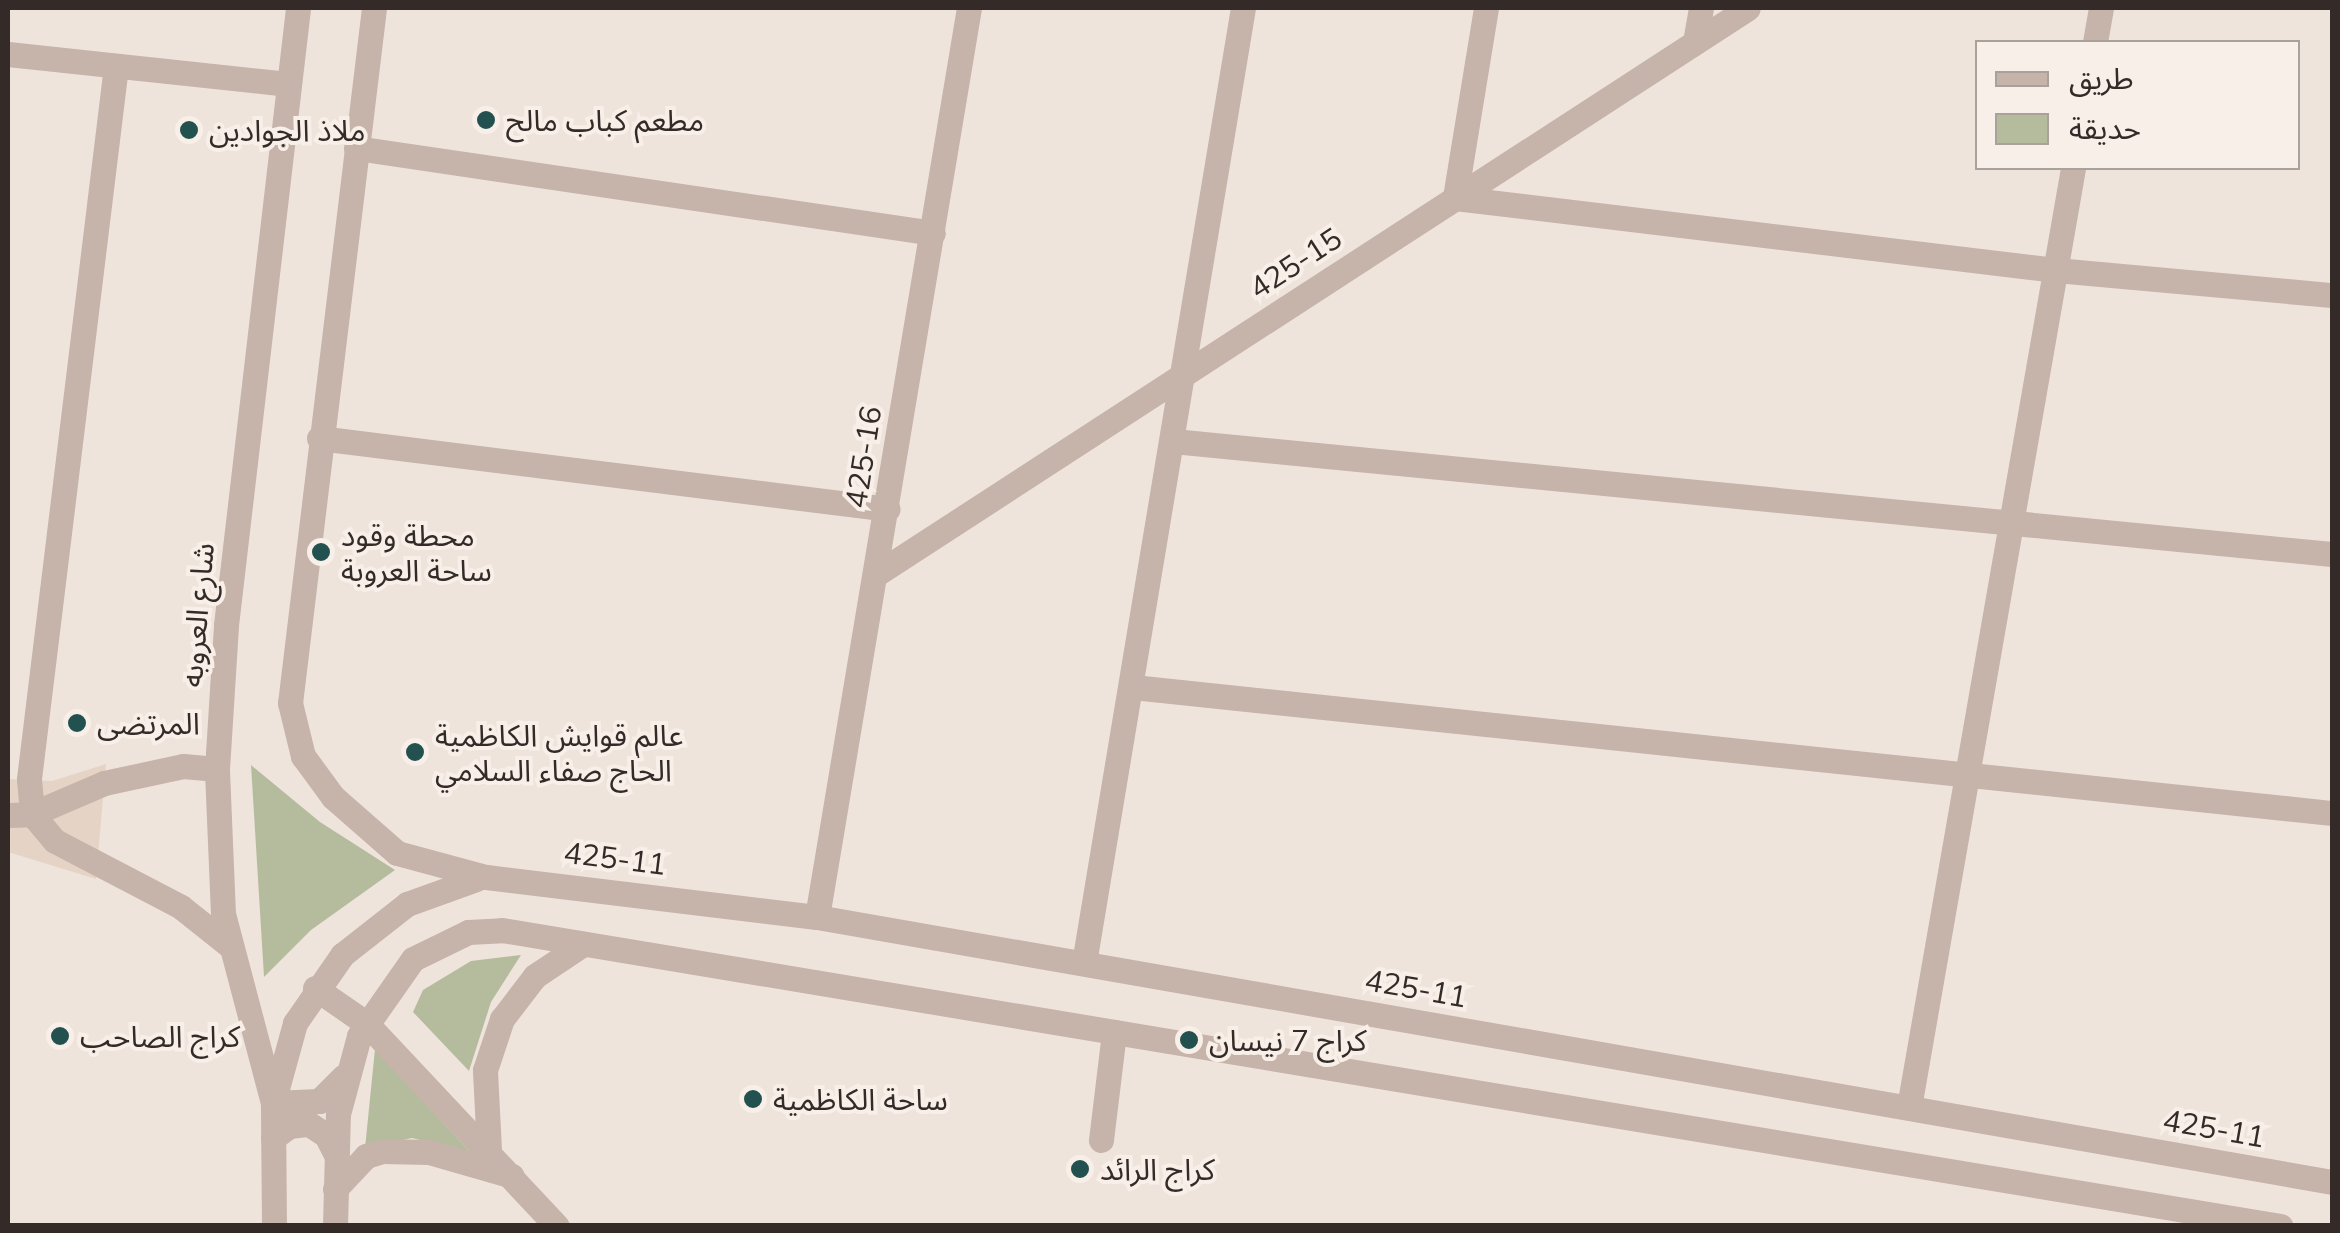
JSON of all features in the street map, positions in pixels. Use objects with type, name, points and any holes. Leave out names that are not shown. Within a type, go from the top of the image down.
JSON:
[{"type":"street","name":"شارع العروبه","points":[[274,1226],[272,1103],[230,946],[216,861],[217,769],[226,625],[298,8]]},
{"type":"street","name":"425-11","points":[[374,8],[293,637],[290,703],[303,756],[345,810],[397,854],[486,877],[817,917],[2332,1182]]},
{"type":"street","name":"425-16","points":[[817,917],[878,573],[969,8]]},
{"type":"street","points":[[1084,963],[1133,687],[1243,8]]},
{"type":"street","points":[[1486,8],[1454,198],[2056,270],[2332,295]]},
{"type":"street","points":[[1695,42],[1701,8]]},
{"type":"street","name":"425-15","points":[[878,573],[1748,8]]},
{"type":"street","points":[[2095,40],[2101,8]]},
{"type":"street","points":[[8,54],[288,84]]},
{"type":"street","points":[[20,814],[29,780],[116,66]]},
{"type":"street","points":[[356,148],[933,233]]},
{"type":"street","points":[[1910,1107],[2074,170]]},
{"type":"street","points":[[319,438],[888,509]]},
{"type":"street","points":[[1173,441],[2014,519],[2332,554]]},
{"type":"street","points":[[1133,687],[2332,814]]},
{"type":"street","points":[[20,814],[104,783],[184,766],[217,769]]},
{"type":"street","points":[[20,814],[55,840],[181,907],[230,946]]},
{"type":"street","name":"425-11","points":[[272,1103],[290,1036],[315,988],[342,955],[407,904],[486,877]]},
{"type":"street","points":[[336,1226],[335,1153],[344,1076],[366,1024],[413,958],[468,932],[582,944],[2281,1226]]},
{"type":"street","points":[[489,1150],[485,1070],[502,1020],[534,976],[582,944]]},
{"type":"street","points":[[315,988],[366,1024],[557,1226]]},
{"type":"street","points":[[1101,1140],[1114,1032]]},
{"type":"street","points":[[272,1103],[319,1101],[344,1076]]},
{"type":"street","points":[[273,1138],[289,1126],[309,1124],[326,1135],[335,1153]]},
{"type":"street","points":[[335,1188],[366,1156],[382,1151],[429,1152],[512,1176]]},
{"type":"green space","points":[[251,765],[320,822],[395,870],[311,930],[264,977]]},
{"type":"green space","points":[[521,955],[491,1002],[469,1071],[413,1012],[423,990],[471,961]]},
{"type":"green space","points":[[375,1049],[471,1153],[412,1138],[365,1148]]},
{"type":"shaded area","points":[[106,764],[96,879],[8,852],[8,779],[52,781]]},
{"type":"place","name":"مطعم كباب مالح","points":[[486,120]]},
{"type":"place","name":"ملاذ الجوادين","points":[[189,130]]},
{"type":"place","name":"محطة وقود ساحة العروبة","points":[[321,552]]},
{"type":"place","name":"المرتضى","points":[[77,723]]},
{"type":"place","name":"عالم قوايش الكاظمية الحاج صفاء السلامي","points":[[415,752]]},
{"type":"place","name":"كراج الصاحب","points":[[60,1036]]},
{"type":"place","name":"كراج 7 نيسان","points":[[1189,1040]]},
{"type":"place","name":"ساحة الكاظمية","points":[[753,1099]]},
{"type":"place","name":"كراج الرائد","points":[[1080,1169]]}]
